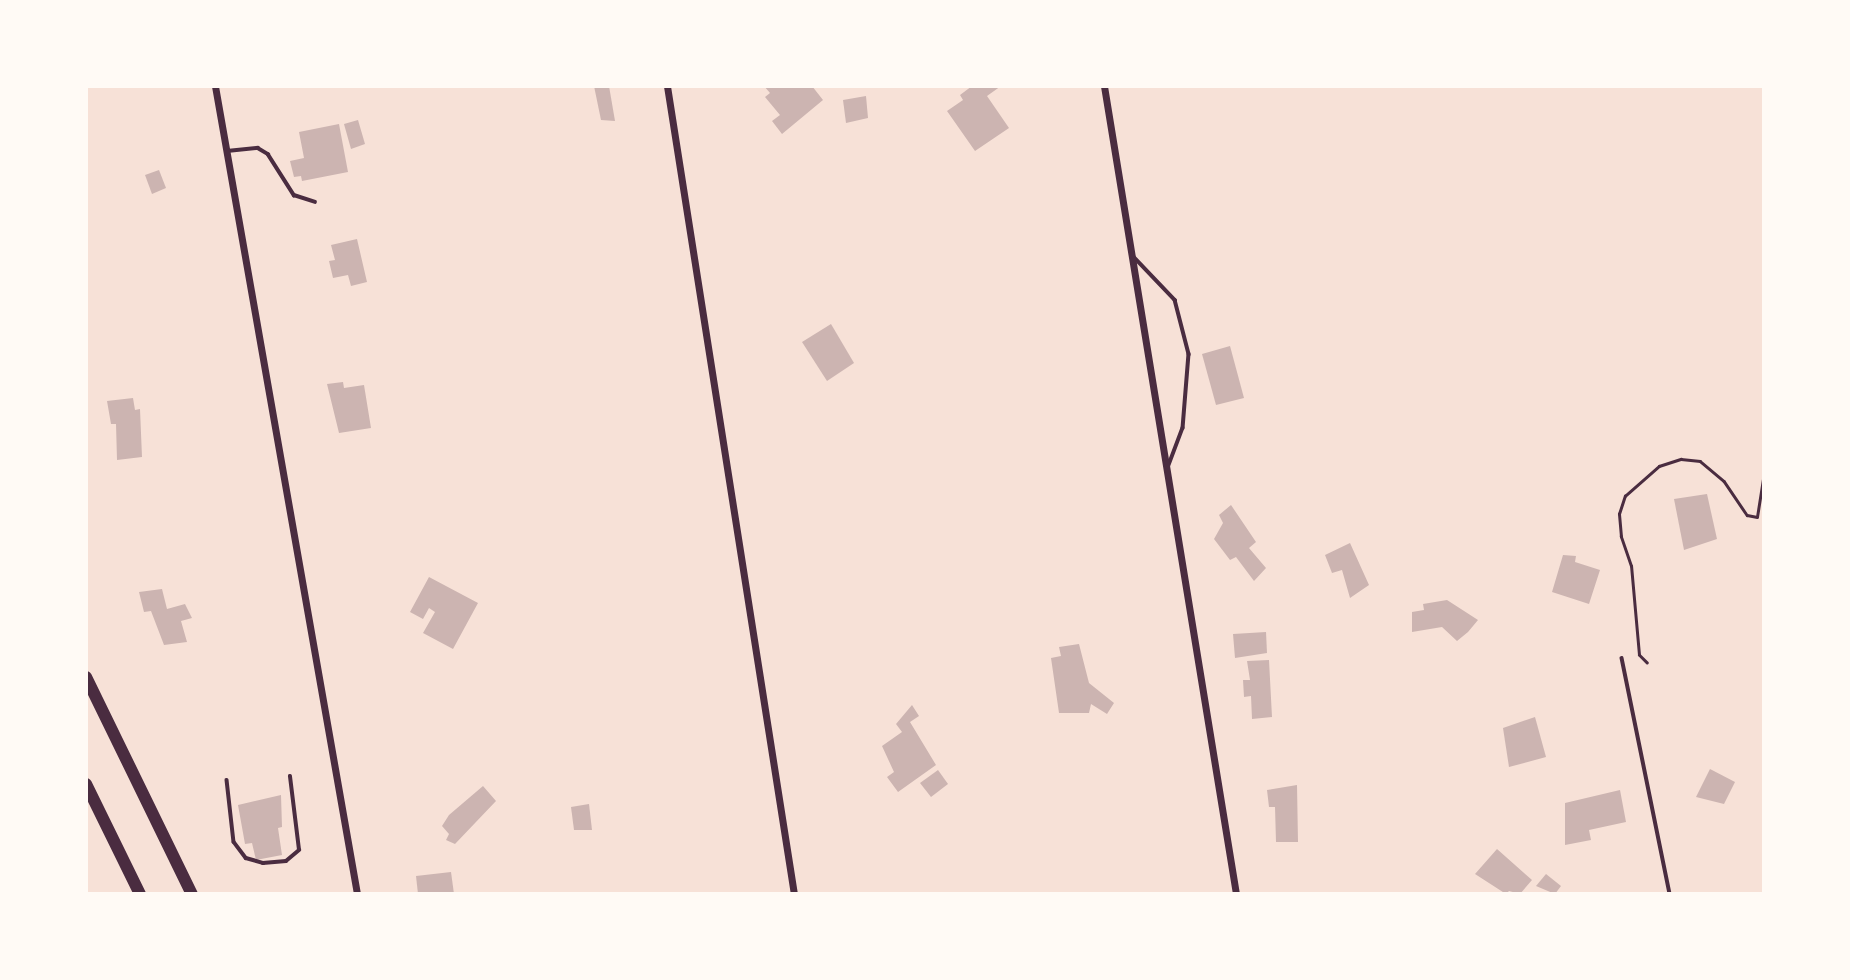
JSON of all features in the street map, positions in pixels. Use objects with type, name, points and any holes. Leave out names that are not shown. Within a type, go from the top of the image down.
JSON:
[{"type":"main road","points":[[86,677],[192,894]]},
{"type":"main road","points":[[87,790],[140,894]]},
{"type":"street","points":[[215,86],[357,894]]},
{"type":"street","points":[[667,86],[794,894]]},
{"type":"street","points":[[1104,86],[1236,894]]},
{"type":"lane","points":[[227,151],[258,148],[268,154],[294,195],[314,202]]},
{"type":"lane","points":[[1132,255],[1175,300],[1189,354],[1183,428],[1168,470]]},
{"type":"lane","points":[[1622,658],[1670,894]]},
{"type":"lane","points":[[227,780],[234,842],[246,858],[263,863],[286,860],[299,850],[290,777]]},
{"type":"path","points":[[1647,663],[1639,655],[1631,566],[1621,537],[1619,514],[1625,496],[1659,466],[1681,459],[1700,461],[1724,481],[1747,515],[1757,517],[1764,473]]},
{"type":"building","points":[[594,86],[609,86],[615,121],[601,120]]},
{"type":"building","points":[[764,86],[812,86],[823,100],[782,134],[772,121],[780,115],[765,97],[770,93]]},
{"type":"building","points":[[972,86],[1001,86],[987,96],[1009,128],[975,151],[947,111],[963,100],[960,95]]},
{"type":"building","points":[[866,96],[868,118],[846,123],[843,100]]},
{"type":"building","points":[[358,120],[365,144],[351,149],[344,124]]},
{"type":"building","points":[[339,124],[348,172],[302,181],[301,176],[294,177],[290,161],[304,158],[299,132]]},
{"type":"building","points":[[159,170],[166,188],[152,194],[145,175]]},
{"type":"building","points":[[357,239],[367,282],[351,286],[348,275],[333,278],[329,261],[335,260],[331,245]]},
{"type":"building","points":[[831,324],[854,363],[827,381],[802,342]]},
{"type":"building","points":[[1230,346],[1244,398],[1216,405],[1202,354]]},
{"type":"building","points":[[343,382],[344,388],[364,385],[371,428],[339,433],[327,384]]},
{"type":"building","points":[[133,398],[135,410],[140,409],[142,457],[117,460],[116,424],[111,424],[107,401]]},
{"type":"building","points":[[1707,494],[1717,539],[1684,550],[1674,499]]},
{"type":"building","points":[[1231,505],[1256,542],[1249,548],[1266,568],[1254,581],[1236,557],[1230,560],[1214,539],[1223,523],[1219,515]]},
{"type":"building","points":[[1350,543],[1369,585],[1350,598],[1342,570],[1332,573],[1325,555]]},
{"type":"building","points":[[1563,555],[1576,556],[1575,562],[1600,570],[1589,604],[1552,592]]},
{"type":"building","points":[[429,577],[478,603],[453,649],[423,633],[435,612],[429,608],[423,619],[410,612]]},
{"type":"building","points":[[162,589],[167,609],[185,604],[192,618],[181,621],[187,642],[164,645],[151,611],[144,612],[139,592]]},
{"type":"building","points":[[1447,600],[1478,620],[1468,632],[1457,641],[1442,627],[1412,632],[1412,612],[1424,610],[1423,604]]},
{"type":"building","points":[[1266,632],[1267,653],[1235,658],[1233,634]]},
{"type":"building","points":[[1079,644],[1089,683],[1114,703],[1107,714],[1091,704],[1089,713],[1059,713],[1051,658],[1061,656],[1059,647]]},
{"type":"building","points":[[1269,660],[1272,717],[1252,719],[1251,696],[1244,697],[1243,680],[1250,680],[1247,661]]},
{"type":"building","points":[[912,705],[919,716],[910,722],[936,765],[898,792],[887,777],[894,772],[882,746],[902,732],[896,724]]},
{"type":"building","points":[[1535,717],[1546,757],[1509,767],[1503,728]]},
{"type":"building","points":[[1710,769],[1735,782],[1724,804],[1696,797]]},
{"type":"building","points":[[938,770],[948,784],[931,797],[920,783]]},
{"type":"building","points":[[1297,785],[1298,842],[1276,842],[1275,807],[1269,807],[1267,790]]},
{"type":"building","points":[[483,786],[496,801],[455,844],[446,840],[449,834],[442,826],[449,815]]},
{"type":"building","points":[[1620,790],[1626,822],[1589,830],[1591,840],[1565,845],[1565,803]]},
{"type":"building","points":[[281,795],[282,827],[278,828],[282,855],[256,860],[252,843],[245,844],[238,805]]},
{"type":"building","points":[[589,804],[592,830],[574,830],[571,807]]},
{"type":"building","points":[[1497,849],[1532,880],[1520,894],[1509,891],[1506,894],[1475,874]]},
{"type":"building","points":[[451,872],[454,894],[418,894],[416,876]]},
{"type":"building","points":[[1546,874],[1561,886],[1555,894],[1536,886]]}]
